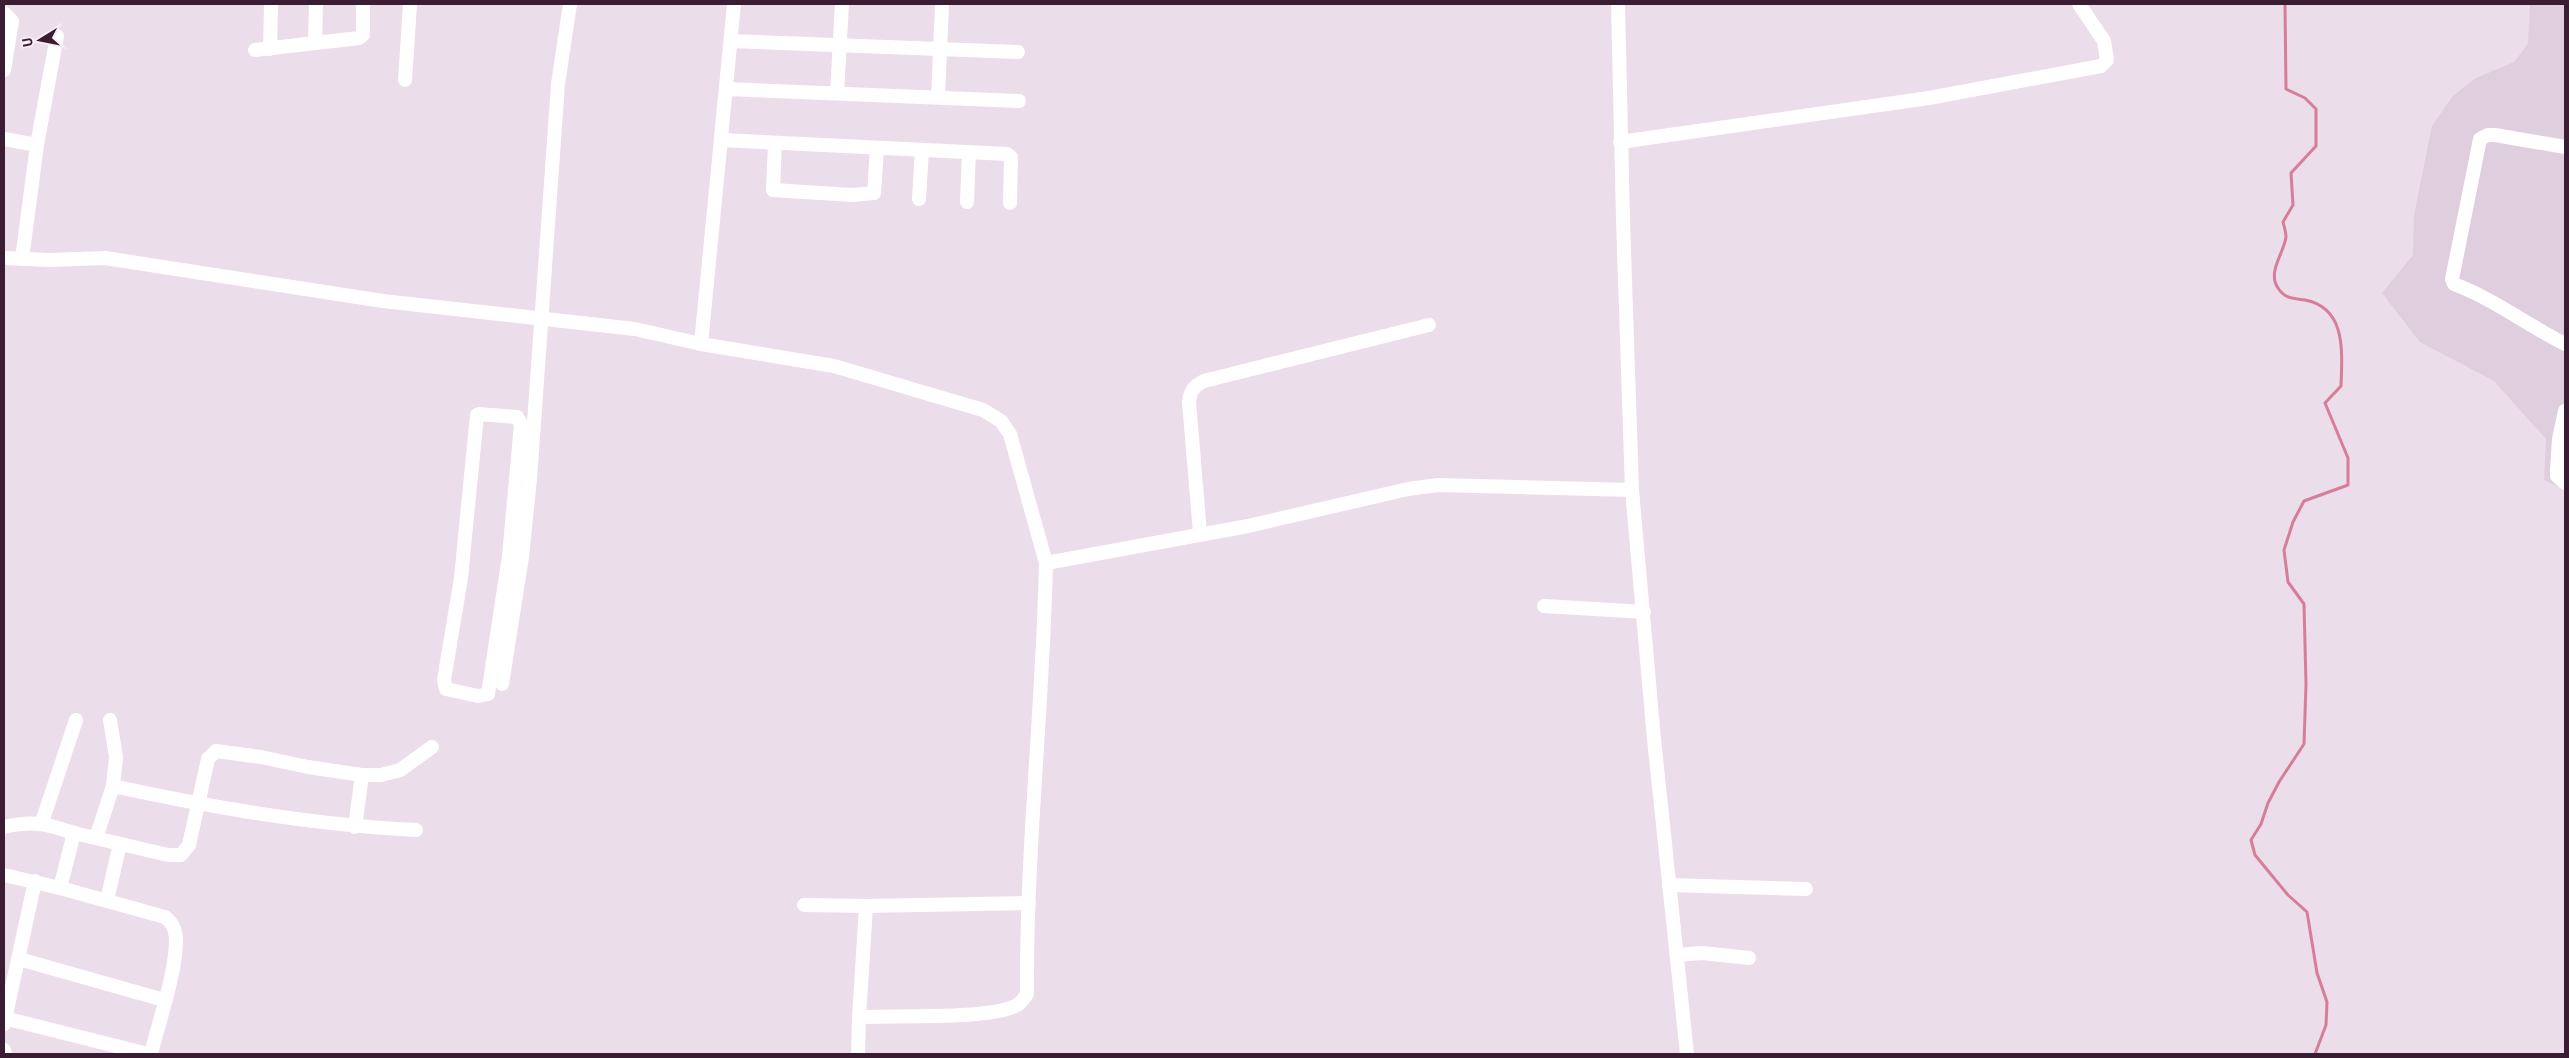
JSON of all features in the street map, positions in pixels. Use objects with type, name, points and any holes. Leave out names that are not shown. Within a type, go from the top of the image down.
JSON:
[{"type":"street","points":[[270,49],[271,4]]},
{"type":"street","points":[[315,43],[316,4]]},
{"type":"street","points":[[255,50],[360,38],[363,4]]},
{"type":"street","points":[[405,80],[410,4]]},
{"type":"street","points":[[502,684],[542,319],[558,84],[570,4]]},
{"type":"street","points":[[725,189],[726,89],[734,4]]},
{"type":"street","points":[[837,93],[842,4]]},
{"type":"street","points":[[938,97],[942,4]]},
{"type":"street","points":[[1618,4],[1620,142],[1632,490],[1669,886],[1687,1054]]},
{"type":"street","points":[[1620,142],[1929,98],[2101,66],[2107,60],[2107,48],[2079,4]]},
{"type":"street","points":[[4,13],[12,22],[4,65]]},
{"type":"street","points":[[22,259],[37,145],[58,36]]},
{"type":"street","points":[[730,41],[1018,52]]},
{"type":"street","points":[[726,89],[1019,101]]},
{"type":"street","points":[[2565,147],[2496,135],[2488,135],[2480,139],[2452,279],[2454,284],[2480,294],[2526,324],[2565,344]]},
{"type":"street","points":[[4,139],[37,145]]},
{"type":"street","points":[[702,344],[725,140]]},
{"type":"street","points":[[725,140],[1007,154],[1012,156],[1010,203]]},
{"type":"street","points":[[775,143],[772,190],[852,195],[874,193],[877,148]]},
{"type":"street","points":[[919,199],[922,150]]},
{"type":"street","points":[[967,202],[968,152]]},
{"type":"street","points":[[4,258],[105,258],[383,301],[635,329],[702,344],[834,366],[958,401],[983,410],[1001,421],[1010,434],[1046,563],[1027,994],[1018,1005],[1008,1009],[974,1013],[859,1017]]},
{"type":"street","points":[[1200,533],[1189,402],[1190,392],[1194,387],[1204,380],[1429,325]]},
{"type":"street","points":[[2565,411],[2559,439],[2557,476],[2565,483]]},
{"type":"street","points":[[479,414],[517,417],[521,424],[515,556],[488,694],[478,696],[446,689],[444,680],[461,578],[477,415],[479,414]]},
{"type":"street","points":[[1046,563],[1276,520],[1372,497],[1438,485],[1632,490]]},
{"type":"street","points":[[1544,606],[1644,612]]},
{"type":"street","points":[[42,822],[76,720]]},
{"type":"street","points":[[96,838],[113,786],[116,757],[110,720]]},
{"type":"street","points":[[4,827],[30,822],[42,822],[120,844],[168,855],[181,855],[189,845],[208,759],[216,751],[253,755],[300,766],[362,775],[391,774],[432,748]]},
{"type":"street","points":[[355,827],[362,775]]},
{"type":"street","points":[[113,786],[199,804],[355,827],[416,830]]},
{"type":"street","points":[[60,888],[74,832]]},
{"type":"street","points":[[106,900],[120,844]]},
{"type":"street","points":[[4,874],[35,881],[165,917],[172,924],[176,939],[172,968],[150,1054],[4,1020],[35,881]]},
{"type":"street","points":[[1669,886],[1806,889]]},
{"type":"street","points":[[804,905],[866,906],[1030,903]]},
{"type":"street","points":[[858,1054],[866,906]]},
{"type":"street","points":[[1677,955],[1702,952],[1749,958]]},
{"type":"street","points":[[19,959],[164,1000]]},
{"type":"street","points":[[4,1050],[5,1054]]},
{"type":"shaded area","points":[[2530,4],[2565,4],[2565,490],[2544,480],[2546,439],[2494,381],[2420,342],[2382,293],[2413,255],[2414,215],[2432,126],[2452,97],[2474,79],[2514,62],[2528,44]]},
{"type":"waterway","points":[[2285,4],[2286,89],[2305,98],[2316,109],[2316,146],[2291,173],[2293,205],[2283,222],[2286,237],[2274,276],[2275,282],[2283,294],[2319,305],[2328,312],[2335,322],[2341,346],[2341,386],[2325,403],[2348,458],[2348,485],[2304,501],[2293,522],[2284,550],[2288,582],[2304,604],[2306,684],[2304,744],[2279,782],[2268,803],[2261,824],[2251,840],[2255,855],[2288,895],[2307,912],[2317,973],[2327,1002],[2326,1025],[2315,1054]]}]
